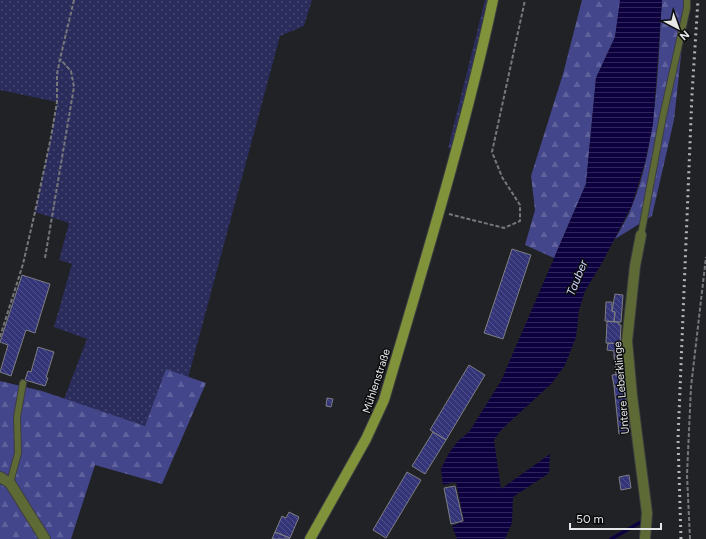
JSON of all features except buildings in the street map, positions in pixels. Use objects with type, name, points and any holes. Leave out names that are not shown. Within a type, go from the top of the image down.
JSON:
[{"type":"main road","name":"Mühlenstraße","points":[[310,539],[379,414],[439,212],[483,47],[493,0]]},
{"type":"street","name":"Untere Leberklinge","points":[[641,235],[635,266],[627,341],[632,396],[647,513],[646,535]]},
{"type":"street","points":[[0,477],[10,483],[45,539]]},
{"type":"lane","points":[[641,235],[663,116],[687,8],[687,0]]},
{"type":"lane","points":[[10,483],[18,453],[17,417],[23,383]]},
{"type":"path","points":[[0,337],[23,264],[40,190],[56,109],[60,59],[74,0]]},
{"type":"path","points":[[439,212],[504,228],[520,221],[520,204],[502,177],[492,152],[525,0]]},
{"type":"path","points":[[45,258],[74,87],[71,71],[60,59]]},
{"type":"path","points":[[690,539],[687,475],[691,387],[706,256]]},
{"type":"shaded area","points":[[0,0],[312,0],[304,26],[280,36],[188,378],[166,369],[145,426],[64,399],[87,339],[54,327],[72,264],[59,260],[69,223],[35,212],[57,102],[0,90]]},
{"type":"shaded area","points":[[485,0],[493,0],[457,149],[448,148]]},
{"type":"green space","points":[[582,0],[620,0],[620,4],[615,37],[596,78],[586,184],[554,258],[525,245],[535,210],[531,176],[563,74]]},
{"type":"green space","points":[[662,0],[687,0],[674,120],[652,216],[615,239],[632,206],[647,158],[655,104]]},
{"type":"green space","points":[[166,369],[206,383],[162,484],[95,465],[71,539],[0,539],[0,381],[42,391],[145,426]]},
{"type":"water","name":"Tauber","points":[[620,0],[662,0],[653,124],[645,162],[632,205],[603,261],[585,291],[579,310],[576,337],[565,365],[552,383],[501,430],[494,440],[501,489],[550,454],[549,473],[513,497],[512,523],[505,539],[457,539],[452,526],[464,521],[456,482],[443,485],[441,469],[449,453],[458,441],[469,432],[501,381],[586,184],[596,78],[615,37]]},
{"type":"waterway","points":[[611,539],[641,522]]},
{"type":"railway","points":[[681,539],[678,439],[692,94],[698,0]]}]
